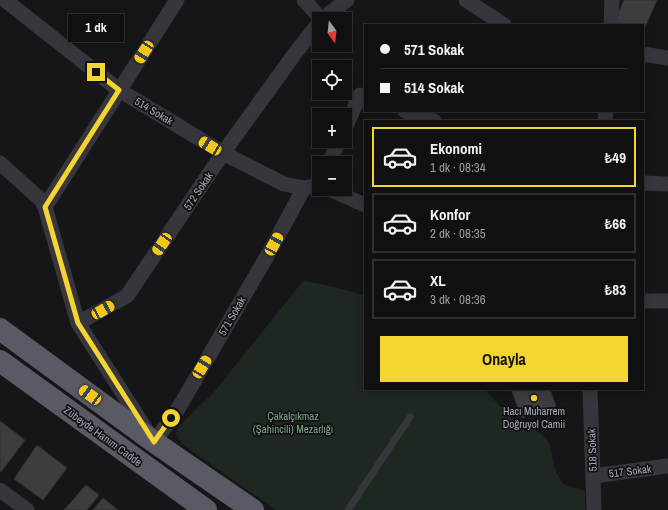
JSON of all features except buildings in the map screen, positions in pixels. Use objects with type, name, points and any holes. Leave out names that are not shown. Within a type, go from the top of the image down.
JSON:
[{"type":"highway","points":[[0,329],[154,442],[253,510]]},
{"type":"highway","name":"Zübeyde Hanım Cadde","points":[[0,361],[206,510]]},
{"type":"street","name":"514 Sokak","points":[[5,0],[119,90],[224,153],[277,182],[304,188],[312,186]]},
{"type":"street","points":[[45,207],[177,0]]},
{"type":"street","points":[[304,0],[315,12]]},
{"type":"street","points":[[331,12],[347,0]]},
{"type":"street","points":[[466,0],[502,24]]},
{"type":"street","points":[[611,24],[612,0]]},
{"type":"street","name":"572 Sokak","points":[[78,323],[127,296],[224,153],[312,32]]},
{"type":"street","points":[[644,54],[668,58]]},
{"type":"street","points":[[352,115],[362,96]]},
{"type":"street","points":[[408,112],[431,120]]},
{"type":"street","points":[[0,163],[37,196],[45,207],[78,323],[154,442]]},
{"type":"street","points":[[644,183],[668,184]]},
{"type":"street","name":"571 Sokak","points":[[154,442],[178,409],[266,258],[304,188]]},
{"type":"street","points":[[345,196],[364,205]]},
{"type":"street","points":[[644,301],[668,301]]},
{"type":"street","name":"518 Sokak","points":[[590,390],[594,510]]},
{"type":"street","name":"517 Sokak","points":[[592,476],[668,466]]},
{"type":"street","points":[[0,490],[27,510]]},
{"type":"lane","points":[[348,510],[410,417]]},
{"type":"green space","name":"Çakalçıkmaz (Şahincili) Mezarlığı","points":[[303,281],[350,291],[364,296],[364,390],[485,390],[512,418],[533,427],[549,442],[556,472],[563,484],[585,491],[585,510],[276,510],[182,444],[176,434],[178,427],[214,392]]},
{"type":"place","name":"Hacı Muharrem Doğruyol Camii","points":[[534,398]]},
{"type":"route","points":[[96,72],[119,90],[45,207],[78,323],[154,442],[171,418]]}]
